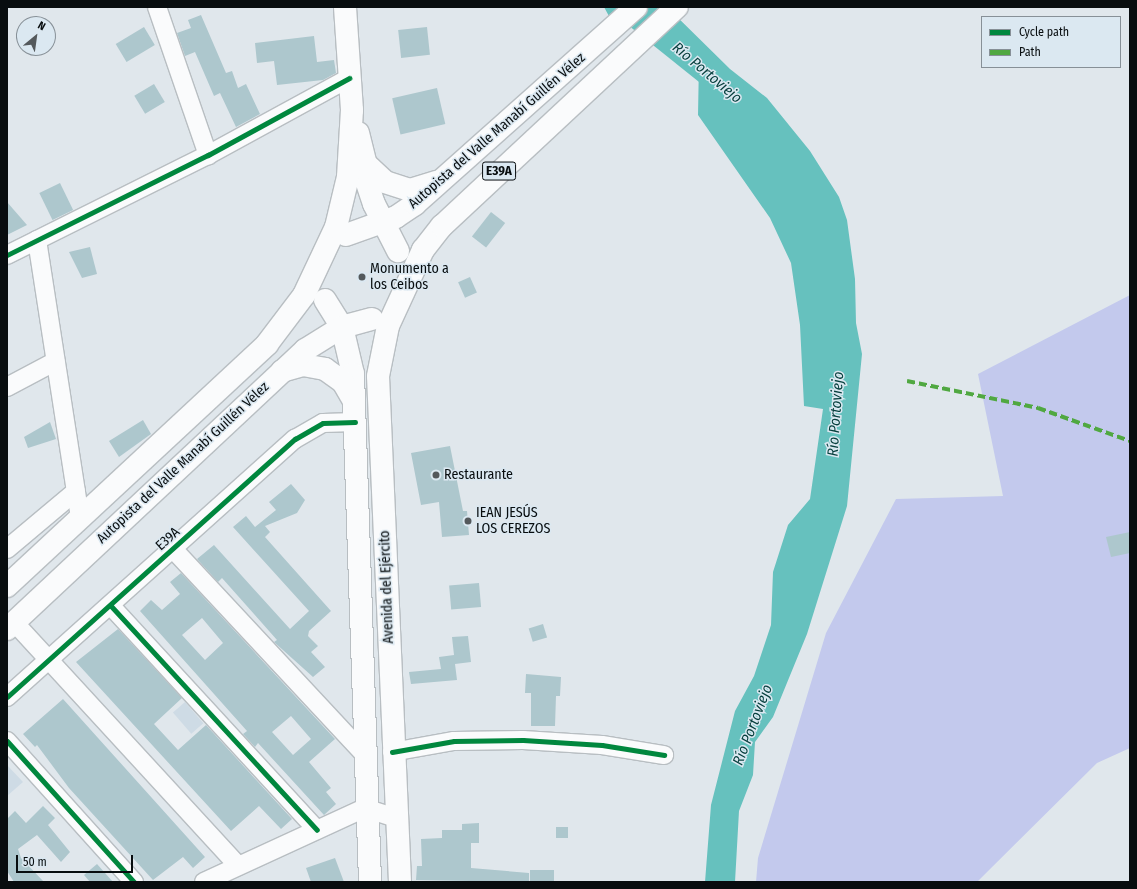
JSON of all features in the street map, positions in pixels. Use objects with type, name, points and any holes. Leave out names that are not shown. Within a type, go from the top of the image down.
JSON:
[{"type":"main road","points":[[345,7],[352,110],[361,167],[382,223],[398,251],[406,273],[402,296]]},
{"type":"main road","name":"Autopista del Valle Manabí Guillén Vélez","points":[[346,236],[382,223],[415,204],[452,173],[636,7]]},
{"type":"main road","name":"Autopista del Valle Manabí Guillén Vélez","points":[[402,296],[423,250],[442,226],[676,7]]},
{"type":"main road","points":[[352,110],[366,164],[385,182],[410,190],[424,188],[452,173]]},
{"type":"main road","points":[[352,110],[345,197],[322,259],[320,287],[325,300],[341,315],[372,319]]},
{"type":"main road","points":[[346,236],[375,234],[398,251]]},
{"type":"main road","name":"E39A","points":[[7,586],[266,344],[294,310],[322,259],[336,241],[346,236]]},
{"type":"main road","name":"E39A","points":[[372,319],[384,315],[402,296]]},
{"type":"main road","name":"Avenida del Ejército","points":[[400,882],[392,752],[378,376],[388,326],[402,296]]},
{"type":"main road","name":"Avenida del Ejército","points":[[325,300],[342,327],[350,357],[354,400],[363,753],[370,882]]},
{"type":"main road","name":"Autopista del Valle Manabí Guillén Vélez","points":[[11,626],[280,372],[342,327],[372,319]]},
{"type":"main road","points":[[280,372],[303,365],[325,368],[343,382],[354,400]]},
{"type":"street","points":[[157,7],[208,155]]},
{"type":"street","points":[[7,255],[208,155],[349,78]]},
{"type":"street","points":[[37,240],[80,518]]},
{"type":"street","points":[[7,387],[56,361]]},
{"type":"street","name":"E39A","points":[[7,696],[111,606],[307,430],[323,423],[355,422]]},
{"type":"street","points":[[7,549],[76,492]]},
{"type":"street","points":[[174,550],[363,753]]},
{"type":"street","points":[[111,606],[317,830]]},
{"type":"street","points":[[11,626],[49,660],[238,866]]},
{"type":"street","points":[[392,752],[454,741],[523,740],[602,745],[664,755]]},
{"type":"street","points":[[7,741],[134,882]]},
{"type":"street","points":[[204,882],[366,808],[395,818]]},
{"type":"shaded area","points":[[1130,295],[1130,748],[1097,763],[977,882],[756,882],[758,858],[826,633],[896,499],[1003,496],[978,374]]},
{"type":"shaded area","points":[[185,702],[203,723],[191,734],[173,712]]},
{"type":"shaded area","points":[[7,765],[23,782],[7,796]]},
{"type":"water","points":[[604,7],[667,7],[730,69],[767,98],[810,151],[839,197],[847,220],[855,279],[856,323],[862,354],[847,506],[807,634],[773,717],[755,742],[753,775],[739,811],[735,882],[705,882],[711,805],[735,711],[754,676],[771,625],[773,572],[788,525],[810,499],[823,409],[804,406],[800,325],[791,263],[770,218],[698,115],[699,61],[674,37],[610,18]]},
{"type":"building","points":[[201,15],[226,73],[232,71],[238,88],[246,84],[260,114],[236,127],[220,93],[214,96],[195,52],[185,56],[177,33],[191,28],[188,20]]},
{"type":"building","points":[[144,27],[155,45],[127,62],[116,44]]},
{"type":"building","points":[[427,27],[430,55],[401,58],[398,30]]},
{"type":"building","points":[[314,36],[317,62],[334,60],[336,73],[323,80],[277,85],[274,61],[257,63],[255,43]]},
{"type":"building","points":[[154,84],[165,102],[145,114],[134,96]]},
{"type":"building","points":[[437,88],[445,124],[401,134],[392,98]]},
{"type":"building","points":[[60,183],[73,210],[52,220],[39,193]]},
{"type":"building","points":[[7,202],[27,225],[7,235]]},
{"type":"building","points":[[491,212],[505,223],[486,248],[472,236]]},
{"type":"building","points":[[90,247],[97,274],[82,278],[69,252]]},
{"type":"building","points":[[470,277],[477,293],[465,298],[458,282]]},
{"type":"building","points":[[143,420],[151,434],[119,457],[109,441]]},
{"type":"building","points":[[50,422],[56,439],[28,448],[24,437]]},
{"type":"building","name":"Restaurante","points":[[450,446],[463,511],[467,511],[469,535],[442,537],[439,502],[421,505],[411,453]]},
{"type":"building","points":[[291,484],[305,500],[297,513],[265,526],[270,532],[265,537],[331,611],[309,631],[308,636],[318,646],[311,652],[325,667],[313,677],[274,642],[277,640],[222,578],[218,582],[197,559],[214,545],[290,629],[309,611],[233,527],[246,516],[255,527],[276,510],[269,502]]},
{"type":"building","points":[[1130,532],[1130,553],[1111,557],[1106,537]]},
{"type":"building","points":[[181,573],[335,739],[309,762],[331,788],[326,792],[336,804],[324,815],[258,743],[255,747],[243,734],[247,731],[140,611],[151,600],[162,610],[180,594],[170,582]],"holes":[[[202,618],[223,643],[205,660],[182,635]],[[291,716],[311,739],[293,755],[272,732]]]},
{"type":"building","points":[[479,583],[481,607],[451,610],[449,586]]},
{"type":"building","points":[[543,624],[547,637],[533,642],[529,628]]},
{"type":"building","points":[[118,629],[182,698],[154,724],[178,750],[206,725],[292,819],[281,829],[259,806],[231,831],[76,662]]},
{"type":"building","points":[[468,636],[471,662],[455,664],[457,680],[411,684],[409,672],[441,669],[439,657],[454,655],[452,637]]},
{"type":"building","points":[[526,674],[561,677],[560,696],[556,696],[555,726],[531,726],[531,693],[525,693]]},
{"type":"building","points":[[63,699],[205,857],[193,868],[183,857],[153,880],[69,788],[37,745],[35,747],[23,734]]},
{"type":"building","points":[[43,806],[55,818],[48,825],[70,852],[61,862],[37,835],[18,849],[21,858],[44,882],[14,882],[7,871],[7,819],[15,811],[26,823]]},
{"type":"building","points":[[479,823],[479,843],[471,843],[471,868],[529,873],[529,882],[416,880],[417,866],[422,866],[421,839],[442,838],[442,830],[462,830],[462,824]]},
{"type":"building","points":[[556,827],[568,827],[568,838],[556,838]]},
{"type":"building","points":[[335,858],[344,882],[311,882],[306,868]]},
{"type":"building","points":[[97,864],[113,882],[90,882],[84,875]]},
{"type":"building","points":[[530,870],[554,870],[554,882],[530,882]]},
{"type":"waterway","name":"Río Portoviejo","points":[[633,11],[730,89]]},
{"type":"marked path","points":[[907,381],[1038,408],[1130,441]]},
{"type":"cycle path","points":[[7,255],[208,155],[349,78]]},
{"type":"cycle path","points":[[7,697],[295,439],[323,423],[355,422]]},
{"type":"cycle path","points":[[111,606],[317,830]]},
{"type":"cycle path","points":[[392,752],[454,741],[523,740],[602,745],[664,755]]},
{"type":"cycle path","points":[[7,741],[134,882]]},
{"type":"place","name":"Monumento a los Ceibos","points":[[362,277]]},
{"type":"place","name":"Restaurante","points":[[436,475]]},
{"type":"place","name":"IEAN JESÚS LOS CEREZOS","points":[[468,521]]}]
